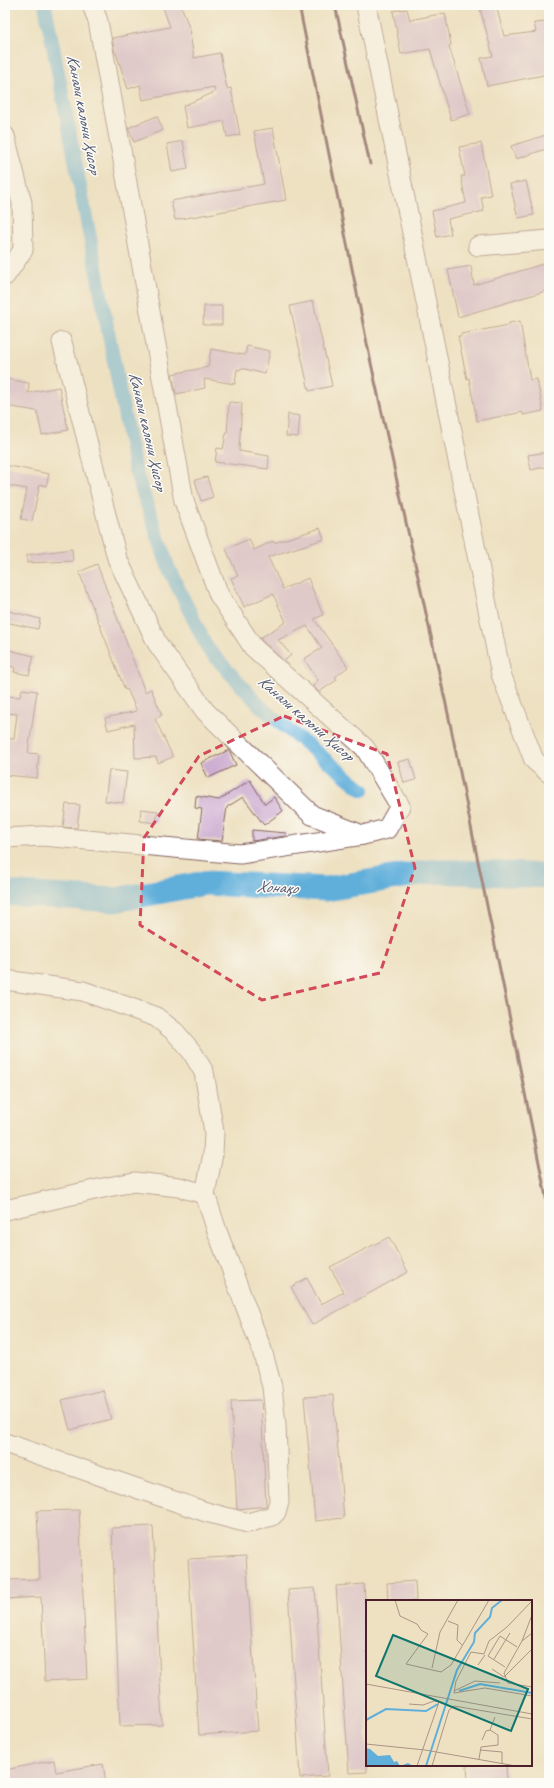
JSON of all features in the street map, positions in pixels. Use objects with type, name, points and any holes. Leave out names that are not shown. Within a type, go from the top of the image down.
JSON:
[{"type":"street","points":[[5,838],[42,836],[240,854],[363,835],[387,829],[400,806],[365,748],[252,647],[219,595],[184,501],[99,29],[92,5]]},
{"type":"street","points":[[366,5],[501,674],[534,760],[549,773]]},
{"type":"street","points":[[5,136],[22,203],[23,234],[23,250],[5,276]]},
{"type":"street","points":[[478,246],[549,240]]},
{"type":"street","points":[[62,342],[117,558],[157,643],[205,711],[312,815],[363,835]]},
{"type":"street","points":[[5,980],[83,991],[156,1017],[175,1032],[192,1052],[204,1072],[214,1132],[213,1154],[205,1194],[217,1231],[262,1350],[272,1387],[276,1425],[279,1494],[276,1512],[264,1520],[248,1523],[206,1512],[5,1443]]},
{"type":"street","points":[[5,1210],[134,1182],[179,1187],[205,1194]]},
{"type":"highlighted area","points":[[284,716],[387,754],[415,868],[380,973],[262,1000],[140,925],[144,838],[199,756]]},
{"type":"building","points":[[162,5],[181,5],[191,33],[194,58],[220,53],[227,89],[231,88],[240,135],[227,137],[224,121],[187,128],[183,106],[215,92],[214,87],[143,100],[140,85],[128,89],[115,53],[112,38],[170,27]]},
{"type":"building","points":[[479,5],[496,5],[504,36],[536,32],[534,23],[546,22],[549,47],[549,74],[487,86],[481,58],[493,56]]},
{"type":"building","points":[[407,9],[410,20],[445,13],[451,45],[449,46],[470,114],[451,120],[430,49],[401,54],[393,11]]},
{"type":"building","points":[[157,116],[163,130],[134,142],[128,128]]},
{"type":"building","points":[[273,128],[286,200],[175,220],[171,201],[264,184],[254,131]]},
{"type":"building","points":[[549,134],[549,148],[516,159],[511,146]]},
{"type":"building","points":[[183,141],[188,169],[172,172],[167,144]]},
{"type":"building","points":[[481,143],[491,195],[481,197],[484,211],[448,219],[451,234],[437,237],[432,211],[466,203],[461,176],[465,176],[459,147]]},
{"type":"building","points":[[526,181],[534,215],[518,218],[510,184]]},
{"type":"building","points":[[543,264],[549,283],[549,290],[458,317],[448,270],[471,266],[474,285]]},
{"type":"building","points":[[313,301],[332,386],[309,391],[290,306]]},
{"type":"building","points":[[204,306],[222,306],[222,325],[203,325]]},
{"type":"building","points":[[520,321],[530,380],[537,379],[543,411],[523,415],[523,412],[477,421],[469,378],[467,379],[458,336],[461,336],[461,334],[509,325],[509,323]]},
{"type":"building","points":[[247,346],[270,351],[265,374],[241,368],[240,370],[237,369],[235,384],[204,379],[205,388],[176,394],[172,374],[208,367],[211,349],[245,355]]},
{"type":"building","points":[[6,379],[29,383],[28,393],[59,387],[68,430],[42,435],[37,411],[5,406]]},
{"type":"building","points":[[229,402],[242,403],[239,451],[269,456],[268,469],[215,462],[217,448],[223,449],[227,434]]},
{"type":"building","points":[[288,414],[300,416],[298,437],[286,436]]},
{"type":"building","points":[[549,452],[549,466],[531,470],[528,455]]},
{"type":"building","points":[[5,465],[49,474],[46,486],[40,484],[32,521],[21,519],[27,489],[5,485]]},
{"type":"building","points":[[207,477],[213,497],[201,501],[195,480]]},
{"type":"building","points":[[320,528],[324,539],[268,557],[283,589],[308,578],[323,615],[314,619],[348,667],[335,677],[337,680],[319,692],[313,686],[318,680],[304,659],[322,648],[307,626],[278,640],[291,655],[284,661],[261,640],[260,638],[286,622],[273,594],[244,607],[231,578],[238,576],[226,549],[249,539],[254,550],[273,541],[274,543]]},
{"type":"building","points":[[72,549],[73,561],[27,563],[27,555]]},
{"type":"building","points":[[97,564],[145,692],[151,689],[162,715],[155,719],[173,757],[158,763],[156,757],[135,758],[134,724],[108,730],[105,718],[137,711],[127,689],[125,690],[79,572]]},
{"type":"building","points":[[5,610],[40,619],[38,629],[5,622]]},
{"type":"building","points":[[5,649],[34,656],[29,675],[14,672],[15,667],[5,666]]},
{"type":"building","points":[[22,689],[37,691],[28,753],[39,754],[37,778],[5,775],[5,738],[14,739],[17,714],[5,713],[5,696],[20,697]]},
{"type":"building","points":[[229,750],[236,765],[208,778],[201,763]]},
{"type":"building","points":[[410,759],[416,780],[404,783],[398,762]]},
{"type":"building","points":[[109,770],[127,772],[123,803],[105,801]]},
{"type":"building","points":[[250,780],[265,804],[274,797],[283,811],[264,825],[243,797],[227,807],[222,841],[198,839],[202,809],[195,808],[196,796],[219,800]]},
{"type":"building","points":[[66,804],[80,805],[77,828],[63,827]]},
{"type":"building","points":[[141,809],[158,811],[156,823],[140,821]]},
{"type":"building","points":[[252,830],[286,833],[286,836],[252,841]]},
{"type":"building","points":[[389,1237],[408,1272],[312,1325],[291,1287],[307,1278],[321,1304],[344,1292],[330,1267]]},
{"type":"building","points":[[103,1390],[111,1419],[70,1430],[62,1400]]},
{"type":"building","points":[[333,1395],[344,1518],[315,1521],[304,1397]]},
{"type":"building","points":[[261,1400],[266,1506],[237,1509],[231,1401]]},
{"type":"building","points":[[79,1510],[87,1679],[45,1681],[41,1597],[5,1599],[5,1580],[40,1579],[37,1511]]},
{"type":"building","points":[[153,1526],[162,1725],[120,1726],[112,1528]]},
{"type":"building","points":[[246,1556],[258,1731],[199,1735],[188,1559]]},
{"type":"building","points":[[415,1581],[416,1600],[388,1600],[387,1583]]},
{"type":"building","points":[[364,1584],[366,1615],[367,1772],[349,1773],[336,1586]]},
{"type":"building","points":[[315,1588],[328,1776],[300,1778],[288,1590]]},
{"type":"building","points":[[54,1760],[56,1772],[103,1764],[106,1783],[5,1783],[5,1770]]},
{"type":"building","points":[[467,1766],[506,1766],[507,1783],[468,1783]]},
{"type":"waterway","name":"Канали калони Ҳисор","points":[[45,5],[135,470],[169,569],[208,649],[262,708],[363,790]]},
{"type":"waterway","name":"Хонақо","points":[[5,893],[115,900],[205,883],[326,889],[434,871],[549,876]]},
{"type":"railway","points":[[299,5],[371,363],[449,718],[549,1212]]},
{"type":"railway","points":[[335,5],[370,164]]}]
